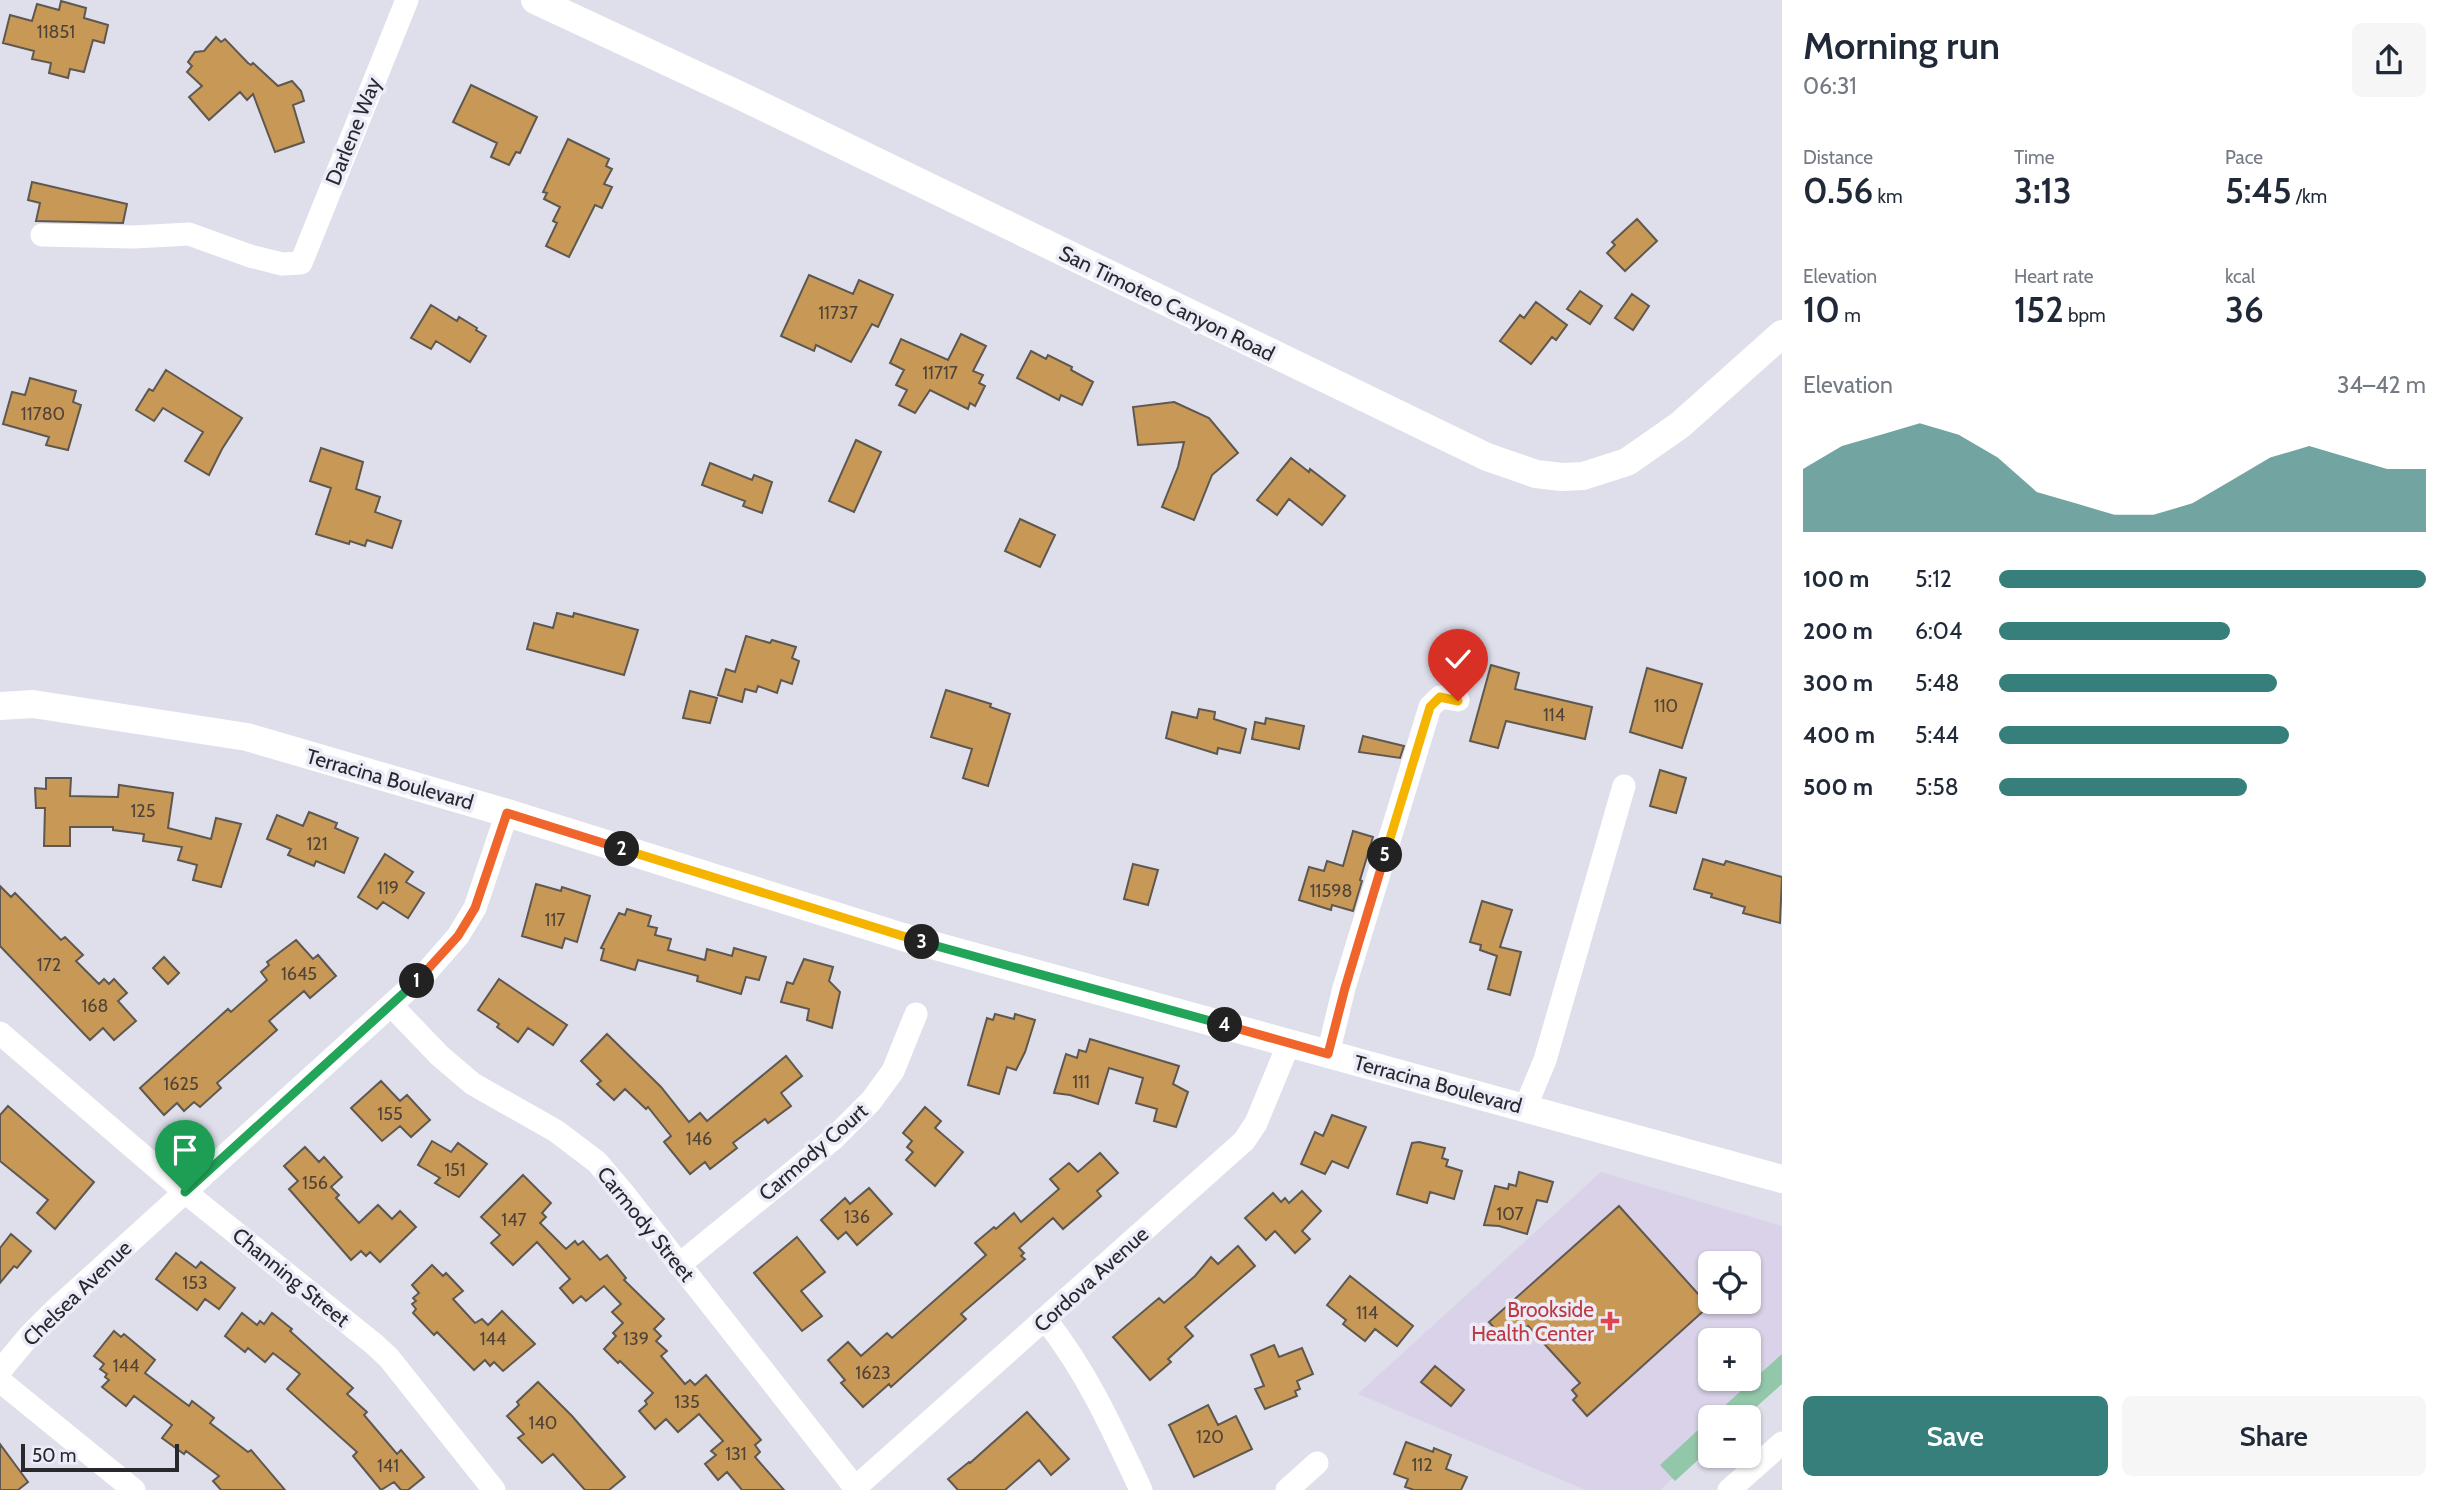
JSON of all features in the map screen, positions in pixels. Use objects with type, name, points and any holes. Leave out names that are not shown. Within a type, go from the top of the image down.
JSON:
[{"type":"main road","name":"San Timoteo Canyon Road","points":[[536,0],[741,96],[1487,457],[1536,474],[1583,476],[1627,462],[1680,425],[1782,334]]},
{"type":"main road","name":"Terracina Boulevard","points":[[0,706],[33,704],[247,737],[507,813],[903,937],[1782,1179]]},
{"type":"street","name":"Darlene Way","points":[[42,235],[134,237],[189,234],[250,256],[282,264],[301,262],[407,0]]},
{"type":"street","points":[[1328,1054],[1345,988],[1430,707],[1440,697],[1458,701]]},
{"type":"street","points":[[1525,1108],[1545,1060],[1624,786]]},
{"type":"street","name":"Chelsea Avenue","points":[[0,1371],[56,1309],[422,976],[458,936],[475,908],[507,813]]},
{"type":"street","name":"Carmody Street","points":[[391,1005],[440,1056],[473,1084],[556,1131],[597,1163],[857,1489]]},
{"type":"street","name":"Carmody Court","points":[[679,1265],[833,1139],[871,1101],[893,1071],[916,1014]]},
{"type":"street","name":"Channing Street","points":[[0,1033],[185,1192],[374,1344],[389,1358],[494,1490]]},
{"type":"street","name":"Cordova Avenue","points":[[857,1489],[1244,1141],[1256,1123],[1289,1043]]},
{"type":"street","points":[[1046,1320],[1071,1352],[1095,1393],[1142,1490]]},
{"type":"street","points":[[0,1381],[134,1490]]},
{"type":"street","points":[[1729,1490],[1782,1443]]},
{"type":"street","points":[[1287,1490],[1317,1463]]},
{"type":"shaded area","name":"Brookside Health Center","points":[[1601,1172],[1782,1226],[1782,1377],[1751,1405],[1698,1405],[1698,1455],[1660,1490],[1586,1490],[1358,1394]]},
{"type":"green space","points":[[1782,1354],[1782,1384],[1758,1405],[1725,1405],[1741,1391],[1761,1391],[1761,1373]]},
{"type":"green space","points":[[1698,1430],[1698,1460],[1675,1481],[1660,1465]]},
{"type":"building","points":[[61,1],[86,8],[84,18],[108,25],[104,43],[93,40],[84,72],[70,69],[68,78],[49,73],[51,63],[32,59],[34,51],[3,43],[10,15],[32,21],[37,4],[59,10]]},
{"type":"building","points":[[216,37],[221,42],[225,39],[248,63],[253,63],[278,86],[292,81],[301,91],[304,101],[293,105],[304,142],[275,152],[253,94],[247,100],[240,92],[209,120],[189,97],[202,86],[187,72],[192,66],[188,62],[195,52],[204,51]]},
{"type":"building","points":[[471,85],[537,117],[520,153],[516,152],[509,165],[491,157],[497,143],[453,122]]},
{"type":"building","points":[[568,139],[609,159],[606,166],[612,169],[604,184],[612,187],[602,208],[595,205],[569,257],[546,246],[557,223],[553,221],[560,207],[544,199],[547,193],[543,192]]},
{"type":"building","points":[[32,182],[127,204],[123,223],[36,221],[40,203],[28,200]]},
{"type":"building","points":[[1637,219],[1657,241],[1625,271],[1607,253],[1615,245],[1612,242]]},
{"type":"building","points":[[809,275],[853,294],[859,280],[893,295],[878,327],[872,324],[851,362],[816,345],[814,351],[781,336]]},
{"type":"building","points":[[1580,291],[1602,306],[1590,324],[1567,309]]},
{"type":"building","points":[[1632,294],[1649,306],[1633,330],[1615,318]]},
{"type":"building","points":[[1536,302],[1567,325],[1556,340],[1552,337],[1531,364],[1500,341],[1520,315],[1524,318]]},
{"type":"building","points":[[431,305],[457,321],[459,317],[486,336],[470,362],[436,341],[431,349],[411,338]]},
{"type":"building","points":[[961,334],[986,346],[973,371],[983,375],[979,383],[985,386],[975,406],[970,403],[968,409],[930,390],[915,413],[899,405],[907,390],[896,385],[904,370],[890,363],[901,339],[948,360]]},
{"type":"building","points":[[1031,351],[1046,359],[1048,355],[1072,367],[1071,370],[1093,382],[1082,405],[1061,395],[1059,400],[1017,378]]},
{"type":"building","points":[[166,370],[242,418],[209,475],[185,461],[203,432],[163,408],[154,421],[136,410],[149,389],[153,391]]},
{"type":"building","points":[[30,378],[76,391],[73,402],[81,405],[68,450],[46,445],[49,437],[3,424],[12,392],[25,395]]},
{"type":"building","points":[[1174,402],[1209,418],[1238,453],[1212,475],[1194,520],[1162,507],[1178,467],[1184,442],[1138,445],[1133,407]]},
{"type":"building","points":[[856,440],[881,452],[854,512],[829,501]]},
{"type":"building","points":[[321,448],[363,462],[356,489],[380,497],[375,512],[401,521],[392,548],[367,540],[365,546],[350,541],[349,544],[316,534],[331,488],[310,481]]},
{"type":"building","points":[[1291,458],[1345,496],[1322,525],[1289,499],[1277,515],[1257,500]]},
{"type":"building","points":[[710,463],[752,480],[754,475],[772,482],[762,513],[743,506],[745,501],[702,485]]},
{"type":"building","points":[[1020,519],[1055,535],[1040,567],[1005,551]]},
{"type":"building","points":[[557,613],[573,617],[574,613],[638,630],[624,675],[527,649],[534,623],[553,628]]},
{"type":"building","points":[[746,636],[796,647],[792,658],[799,661],[792,684],[781,680],[777,693],[758,686],[756,692],[745,689],[742,702],[718,695],[726,669],[735,672]]},
{"type":"building","points":[[1491,665],[1519,673],[1515,689],[1592,707],[1585,739],[1506,721],[1498,748],[1470,741]]},
{"type":"building","points":[[1647,668],[1702,684],[1682,748],[1630,732]]},
{"type":"building","points":[[946,690],[991,704],[990,707],[1010,714],[988,786],[963,778],[972,749],[931,737]]},
{"type":"building","points":[[690,691],[717,698],[710,723],[683,718]]},
{"type":"building","points":[[1199,709],[1215,712],[1214,719],[1246,729],[1240,753],[1218,748],[1217,754],[1166,738],[1172,712],[1197,718]]},
{"type":"building","points":[[1266,718],[1304,726],[1299,749],[1252,739],[1255,722],[1265,724]]},
{"type":"building","points":[[1363,736],[1404,746],[1400,758],[1359,752]]},
{"type":"building","points":[[1660,770],[1686,778],[1676,813],[1650,806]]},
{"type":"building","points":[[46,778],[71,778],[70,796],[118,797],[119,785],[173,793],[168,828],[211,839],[216,818],[241,824],[221,887],[193,880],[197,865],[178,860],[182,847],[143,841],[144,834],[113,830],[113,827],[70,827],[70,846],[44,846],[45,808],[36,808],[35,788],[46,789]]},
{"type":"building","points":[[309,812],[337,823],[335,828],[358,838],[344,873],[316,861],[314,866],[288,855],[291,849],[267,839],[277,815],[303,826]]},
{"type":"building","points":[[1353,831],[1373,837],[1353,911],[1332,905],[1331,910],[1299,900],[1309,867],[1324,871],[1327,861],[1343,866]]},
{"type":"building","points":[[385,854],[413,872],[406,882],[424,893],[408,918],[383,902],[377,909],[358,897]]},
{"type":"building","points":[[1703,859],[1724,865],[1726,861],[1782,877],[1780,923],[1743,913],[1745,907],[1694,889]]},
{"type":"building","points":[[1133,864],[1158,870],[1148,905],[1124,899]]},
{"type":"building","points":[[536,884],[561,891],[562,887],[590,896],[577,942],[565,938],[562,948],[522,936]]},
{"type":"building","points":[[0,886],[11,897],[15,893],[61,940],[65,937],[83,955],[76,961],[99,984],[104,979],[109,984],[114,979],[127,993],[118,1001],[136,1021],[114,1040],[103,1028],[90,1040],[0,946]]},
{"type":"building","points":[[1482,901],[1512,910],[1500,947],[1521,952],[1510,995],[1488,989],[1497,956],[1480,950],[1481,945],[1470,942]]},
{"type":"building","points":[[627,909],[651,916],[648,926],[657,928],[655,935],[671,939],[668,950],[705,960],[707,949],[732,956],[734,948],[766,957],[759,980],[746,977],[741,994],[697,981],[698,976],[638,960],[635,970],[601,960],[604,949],[601,948],[619,913],[625,915]]},
{"type":"building","points":[[296,940],[313,959],[318,955],[336,976],[310,998],[304,991],[269,1021],[277,1030],[217,1083],[221,1088],[200,1107],[194,1102],[184,1111],[177,1103],[164,1115],[140,1088],[228,1009],[231,1012],[267,980],[261,972],[269,965],[267,962]]},
{"type":"building","points":[[164,957],[179,973],[168,984],[153,968]]},
{"type":"building","points":[[804,959],[833,967],[829,981],[840,992],[832,1028],[807,1020],[809,1009],[781,1002],[787,982],[793,984]]},
{"type":"building","points":[[499,979],[567,1025],[553,1045],[528,1028],[518,1042],[497,1027],[499,1024],[478,1010]]},
{"type":"building","points":[[995,1014],[1014,1019],[1015,1014],[1035,1020],[1025,1052],[1016,1070],[1007,1067],[999,1094],[968,1085],[987,1018],[993,1020]]},
{"type":"building","points":[[607,1034],[661,1087],[689,1122],[700,1113],[707,1121],[786,1056],[802,1076],[781,1093],[791,1106],[768,1123],[765,1119],[733,1143],[737,1148],[710,1169],[705,1162],[690,1174],[664,1142],[671,1136],[648,1107],[646,1109],[625,1089],[614,1100],[597,1084],[601,1081],[581,1061]]},
{"type":"building","points":[[1090,1039],[1179,1066],[1173,1084],[1188,1092],[1176,1127],[1154,1121],[1157,1109],[1136,1103],[1143,1078],[1109,1068],[1098,1104],[1054,1093],[1066,1054],[1077,1058],[1079,1050],[1086,1052]]},
{"type":"building","points":[[381,1081],[400,1101],[407,1095],[430,1120],[411,1137],[400,1126],[382,1141],[351,1108]]},
{"type":"building","points":[[8,1106],[94,1182],[55,1229],[37,1213],[48,1200],[0,1161],[0,1115]]},
{"type":"building","points":[[925,1107],[941,1121],[935,1128],[963,1152],[935,1186],[906,1160],[913,1152],[907,1147],[912,1141],[903,1133]]},
{"type":"building","points":[[1332,1115],[1366,1127],[1348,1168],[1332,1161],[1325,1174],[1301,1164],[1315,1132],[1323,1136]]},
{"type":"building","points":[[432,1141],[451,1152],[458,1143],[487,1164],[459,1197],[435,1183],[440,1178],[418,1165]]},
{"type":"building","points":[[1412,1143],[1445,1148],[1442,1158],[1448,1160],[1446,1166],[1462,1171],[1454,1199],[1430,1192],[1427,1203],[1397,1194]]},
{"type":"building","points":[[305,1147],[319,1162],[324,1157],[342,1177],[331,1187],[339,1195],[336,1198],[359,1223],[378,1205],[392,1219],[400,1211],[416,1227],[380,1262],[370,1252],[366,1256],[361,1251],[351,1260],[289,1189],[298,1181],[284,1166]]},
{"type":"building","points":[[1100,1153],[1118,1173],[1097,1191],[1101,1196],[1063,1229],[1053,1218],[1019,1248],[1025,1259],[961,1314],[966,1319],[891,1387],[889,1384],[863,1407],[841,1383],[845,1380],[828,1360],[848,1342],[861,1356],[887,1333],[892,1338],[986,1255],[975,1243],[1014,1213],[1021,1222],[1059,1189],[1050,1179],[1069,1163],[1078,1172]]},
{"type":"building","points":[[1519,1172],[1553,1182],[1547,1202],[1537,1200],[1527,1234],[1484,1225],[1495,1186],[1508,1189],[1509,1184],[1516,1186]]},
{"type":"building","points":[[523,1175],[551,1203],[542,1213],[546,1217],[540,1223],[566,1249],[575,1241],[578,1245],[583,1241],[600,1260],[607,1255],[626,1278],[624,1280],[664,1319],[654,1329],[661,1336],[656,1341],[667,1351],[661,1356],[685,1384],[690,1380],[695,1385],[706,1375],[761,1440],[755,1445],[760,1452],[755,1457],[784,1490],[742,1490],[727,1472],[718,1480],[705,1464],[716,1455],[711,1451],[723,1441],[699,1414],[678,1432],[666,1419],[655,1429],[639,1411],[653,1393],[604,1349],[616,1336],[613,1333],[623,1323],[612,1312],[621,1304],[604,1286],[586,1301],[581,1296],[573,1303],[560,1288],[570,1279],[537,1242],[513,1265],[491,1243],[500,1235],[481,1217]]},
{"type":"building","points":[[869,1188],[892,1214],[857,1245],[846,1232],[838,1239],[821,1220],[845,1198],[850,1204]]},
{"type":"building","points":[[1302,1191],[1321,1211],[1302,1231],[1310,1239],[1295,1253],[1275,1231],[1266,1240],[1245,1218],[1273,1193],[1281,1202],[1285,1198],[1289,1203]]},
{"type":"building","points":[[1619,1206],[1698,1294],[1698,1314],[1700,1314],[1587,1416],[1573,1400],[1577,1396],[1572,1390],[1580,1383],[1528,1326],[1521,1333],[1515,1327],[1503,1338],[1489,1322]]},
{"type":"building","points":[[11,1234],[31,1251],[0,1283],[0,1248]]},
{"type":"building","points":[[797,1237],[825,1272],[801,1291],[822,1316],[802,1331],[754,1273]]},
{"type":"building","points":[[1238,1246],[1255,1266],[1185,1327],[1193,1336],[1168,1359],[1171,1362],[1150,1380],[1113,1337],[1159,1298],[1164,1303],[1195,1276],[1211,1257],[1218,1264]]},
{"type":"building","points":[[176,1253],[196,1268],[201,1262],[235,1288],[219,1309],[205,1299],[197,1310],[156,1279]]},
{"type":"building","points":[[432,1265],[443,1276],[446,1273],[463,1291],[453,1299],[475,1323],[482,1319],[488,1325],[502,1311],[535,1344],[503,1371],[494,1362],[490,1366],[485,1360],[474,1370],[437,1332],[434,1335],[413,1313],[416,1309],[412,1304],[416,1301],[413,1298],[419,1293],[412,1285]]},
{"type":"building","points":[[1350,1276],[1413,1326],[1397,1346],[1375,1329],[1365,1341],[1343,1324],[1346,1320],[1327,1305]]},
{"type":"building","points":[[242,1313],[257,1325],[260,1321],[264,1324],[272,1313],[292,1329],[290,1331],[353,1388],[347,1394],[367,1412],[364,1415],[397,1454],[401,1450],[424,1477],[408,1490],[401,1490],[394,1482],[381,1490],[353,1456],[357,1452],[287,1389],[300,1374],[273,1353],[265,1362],[248,1348],[245,1352],[225,1336]]},
{"type":"building","points":[[114,1331],[121,1337],[124,1334],[155,1360],[145,1373],[189,1406],[192,1401],[214,1418],[210,1423],[248,1452],[251,1450],[285,1490],[221,1490],[213,1481],[219,1476],[186,1451],[184,1454],[162,1438],[172,1425],[134,1396],[126,1406],[102,1387],[109,1380],[105,1377],[107,1374],[100,1369],[104,1364],[94,1356]]},
{"type":"building","points":[[1274,1345],[1279,1357],[1302,1348],[1313,1374],[1297,1381],[1300,1389],[1295,1391],[1297,1396],[1265,1409],[1255,1389],[1264,1386],[1251,1355]]},
{"type":"building","points":[[1435,1366],[1464,1390],[1451,1406],[1421,1382]]},
{"type":"building","points":[[538,1382],[572,1416],[625,1477],[609,1490],[585,1490],[553,1454],[542,1463],[518,1438],[524,1434],[507,1416]]},
{"type":"building","points":[[1208,1405],[1218,1425],[1236,1416],[1252,1449],[1194,1477],[1169,1425]]},
{"type":"building","points":[[1027,1412],[1069,1459],[1051,1475],[1039,1460],[1005,1490],[958,1490],[948,1479]]},
{"type":"building","points":[[1406,1442],[1433,1452],[1434,1448],[1451,1455],[1446,1469],[1467,1477],[1461,1490],[1414,1490],[1405,1487],[1408,1479],[1394,1474]]},
{"type":"building","points":[[0,1444],[28,1482],[18,1490],[0,1490]]},
{"type":"place","name":"Brookside Health Center","points":[[1610,1321]]},
{"type":"route","points":[[185,1192],[422,976],[458,936],[475,908],[507,813],[903,937],[1328,1054],[1345,988],[1430,707],[1440,697],[1458,701]]}]
